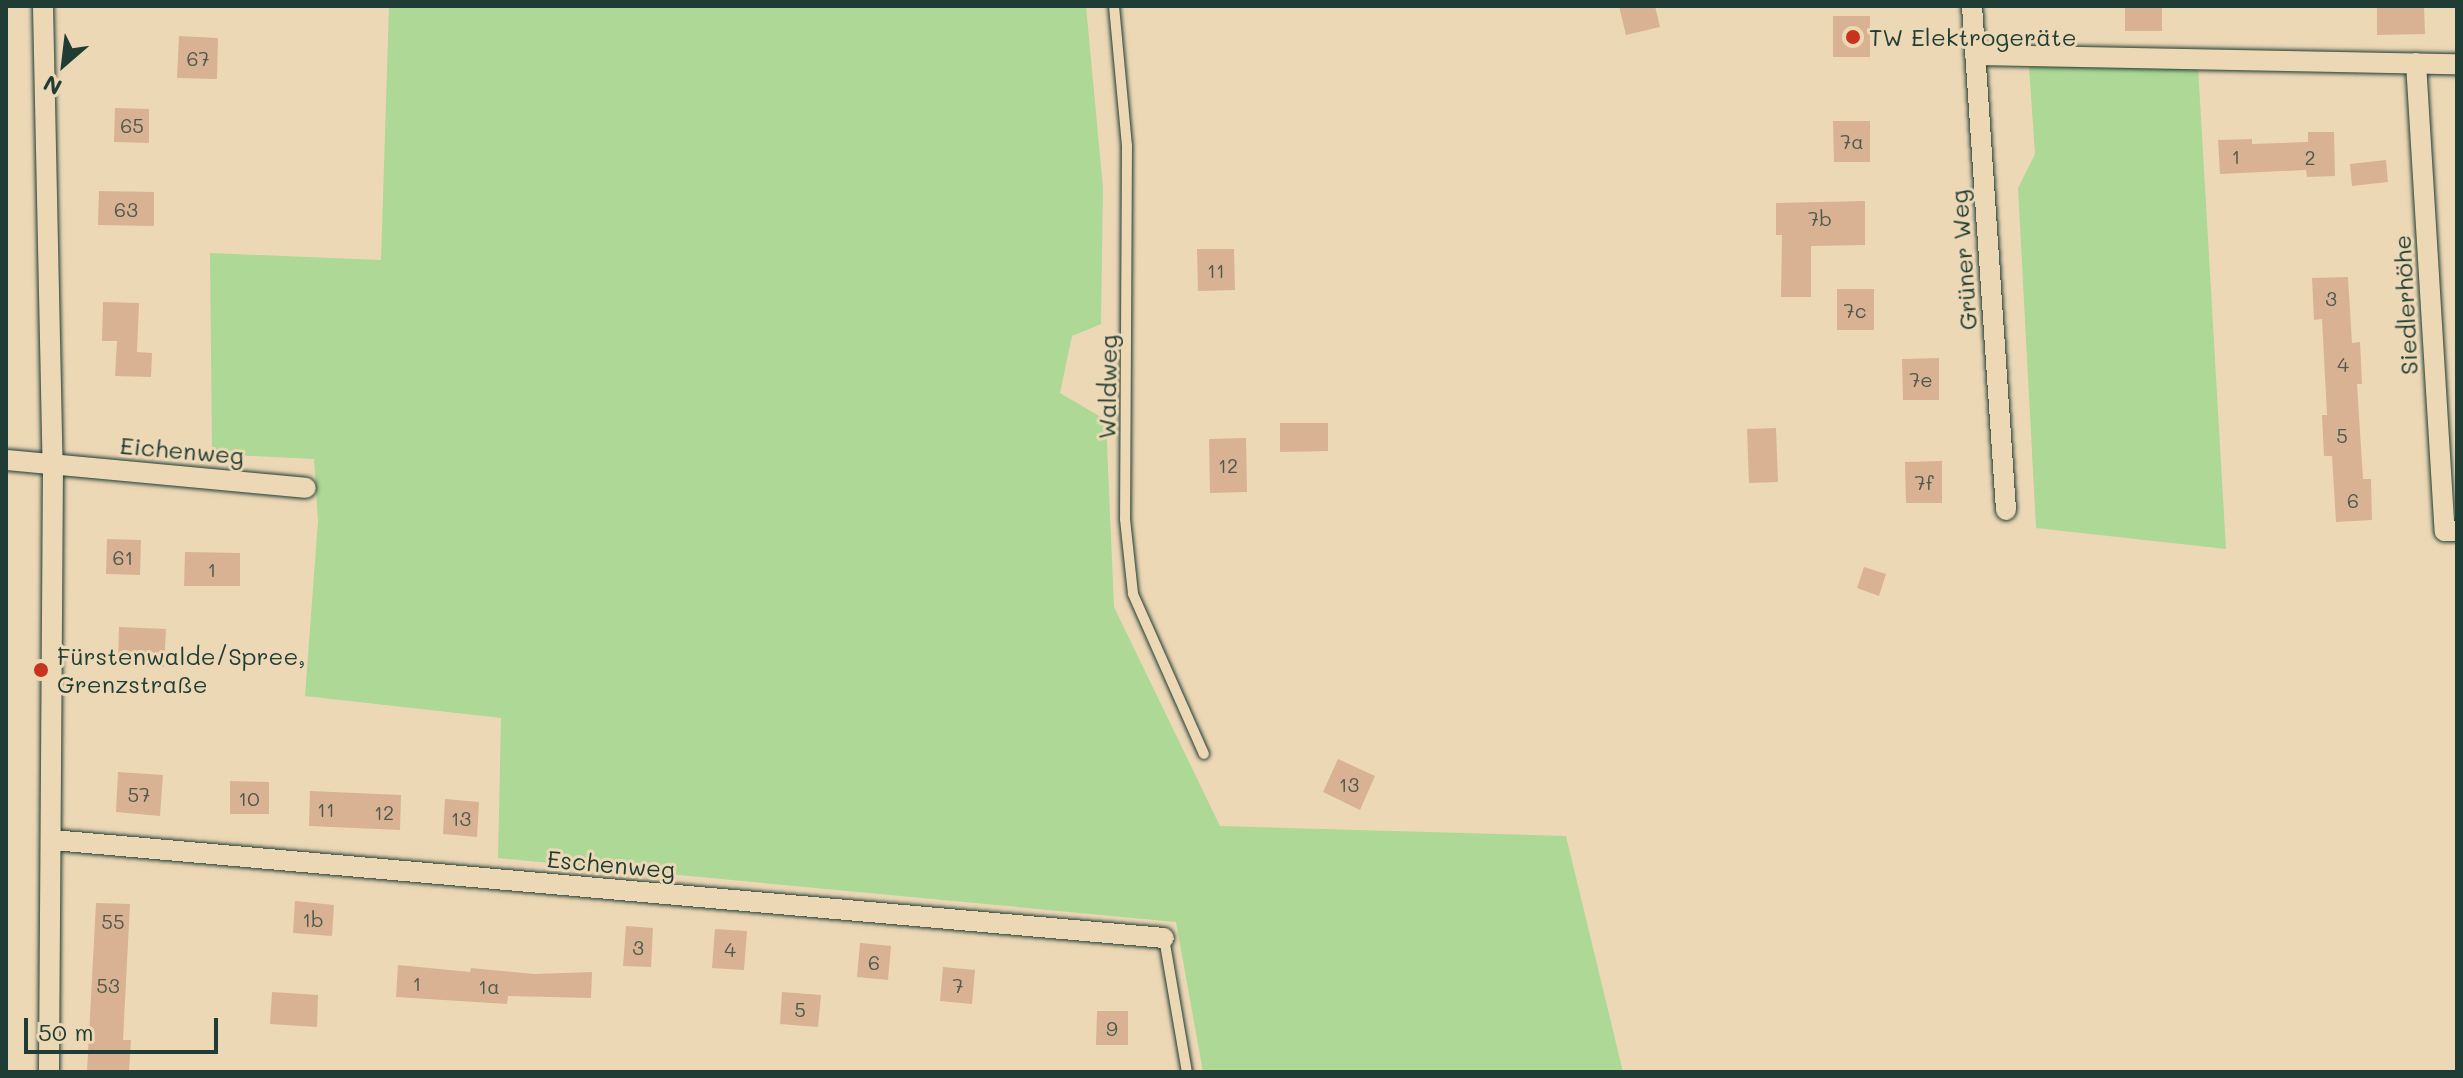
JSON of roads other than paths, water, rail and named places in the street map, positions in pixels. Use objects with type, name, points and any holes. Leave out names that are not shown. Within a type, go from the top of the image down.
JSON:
[{"type":"street","points":[[43,6],[53,465],[53,840],[49,1072]]},
{"type":"street","name":"Grüner Weg","points":[[1972,6],[2006,510]]},
{"type":"street","points":[[1975,55],[2457,64]]},
{"type":"street","name":"Siedlerhöhe","points":[[2416,63],[2445,531],[2457,531]]},
{"type":"street","name":"Eichenweg","points":[[6,460],[306,488]]},
{"type":"street","name":"Eschenweg","points":[[53,840],[1164,938]]},
{"type":"lane","name":"Waldweg","points":[[1114,6],[1127,146],[1125,519],[1133,594],[1204,754]]},
{"type":"lane","points":[[1164,938],[1187,1072]]},
{"type":"place","name":"TW Elektrogeräte","points":[[1853,37]]},
{"type":"place","name":"Fürstenwalde/Spree, Grenzstraße","points":[[41,670]]}]
